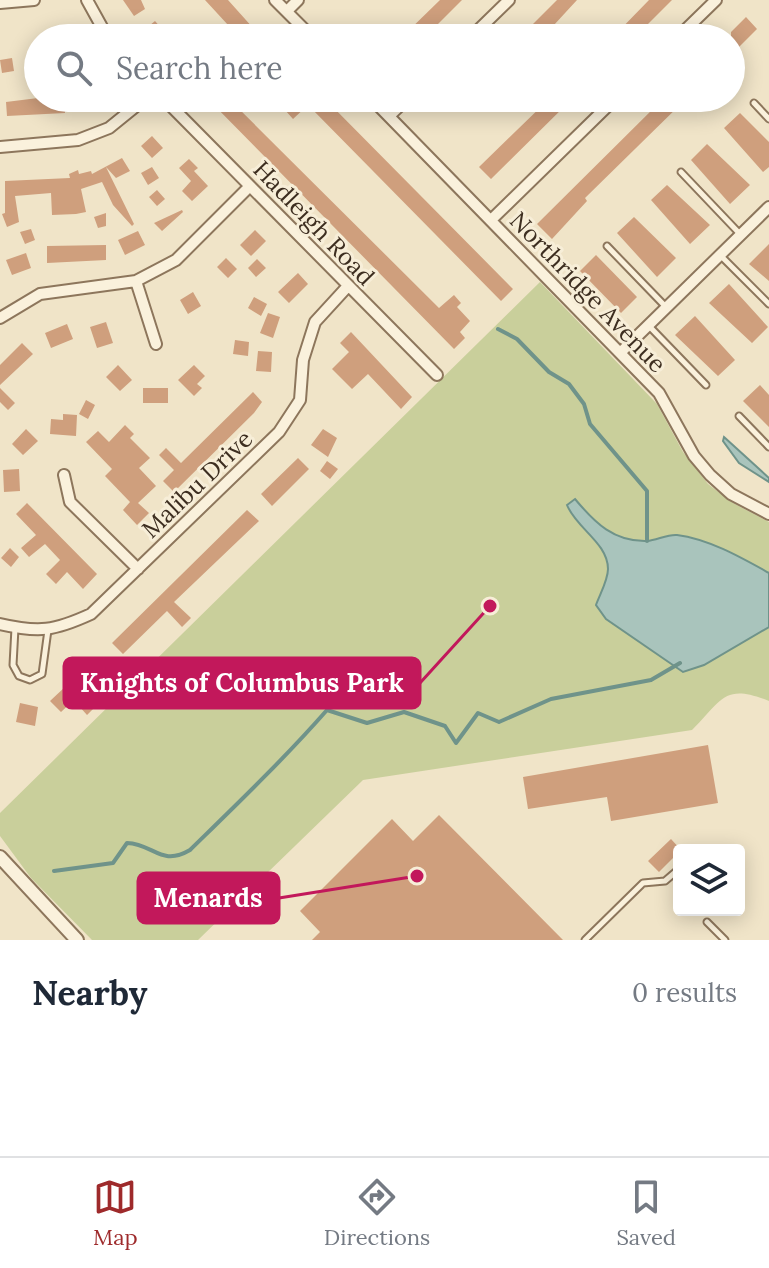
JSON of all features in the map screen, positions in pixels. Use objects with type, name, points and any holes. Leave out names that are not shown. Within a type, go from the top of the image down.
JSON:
[{"type":"street","points":[[0,3],[34,0]]},
{"type":"street","points":[[87,0],[100,24]]},
{"type":"street","points":[[275,0],[300,24]]},
{"type":"street","points":[[287,11],[298,0]]},
{"type":"street","points":[[484,24],[509,0]]},
{"type":"street","points":[[691,24],[716,0]]},
{"type":"street","points":[[0,147],[78,140],[109,128],[129,112]]},
{"type":"street","name":"Hadleigh Road","points":[[177,112],[437,375]]},
{"type":"street","name":"Northridge Avenue","points":[[385,112],[659,393],[694,456],[710,475],[731,494],[769,514]]},
{"type":"street","points":[[389,116],[393,112]]},
{"type":"street","points":[[491,220],[602,112]]},
{"type":"street","points":[[0,318],[40,294],[136,281],[176,260],[250,186]]},
{"type":"street","points":[[620,353],[769,207]]},
{"type":"street","points":[[136,281],[156,344]]},
{"type":"street","name":"Malibu Drive","points":[[0,624],[15,628],[59,629],[91,614],[138,569],[279,432],[300,400],[303,360],[315,322],[348,286]]},
{"type":"street","points":[[64,475],[70,502],[138,569]]},
{"type":"street","points":[[0,857],[77,940]]},
{"type":"lane","points":[[754,103],[769,119]]},
{"type":"lane","points":[[681,172],[741,234]]},
{"type":"lane","points":[[607,246],[667,307]]},
{"type":"lane","points":[[720,255],[769,304]]},
{"type":"lane","points":[[648,326],[706,385]]},
{"type":"lane","points":[[739,416],[769,447]]},
{"type":"lane","points":[[15,628],[13,665],[19,676],[30,680],[42,674],[48,630]]},
{"type":"lane","points":[[585,940],[643,883],[665,881],[673,874]]},
{"type":"lane","points":[[707,922],[725,940]]},
{"type":"green space","points":[[540,282],[657,404],[683,452],[708,484],[733,503],[769,522],[769,701],[742,694],[725,697],[692,730],[363,780],[198,940],[92,940],[31,878],[0,836],[0,813]]},
{"type":"water","points":[[724,437],[769,478],[769,482],[739,463],[723,441]]},
{"type":"water","points":[[575,499],[598,523],[625,538],[647,541],[674,535],[689,537],[725,550],[769,573],[769,627],[704,665],[683,672],[606,619],[596,605],[607,578],[607,560],[571,513],[567,505]]},
{"type":"building","points":[[123,0],[141,0],[145,9],[134,16]]},
{"type":"building","points":[[205,0],[228,0],[249,24],[227,24]]},
{"type":"building","points":[[440,0],[462,0],[438,24],[415,24]]},
{"type":"building","points":[[557,0],[577,0],[555,24],[533,24]]},
{"type":"building","points":[[649,0],[672,0],[648,24],[626,24]]},
{"type":"building","points":[[746,17],[757,29],[745,41],[745,24],[739,24]]},
{"type":"building","points":[[12,58],[14,71],[2,73],[0,60]]},
{"type":"building","points":[[24,100],[24,112],[65,113],[7,116],[6,102]]},
{"type":"building","points":[[221,112],[242,112],[439,308],[454,295],[461,303],[457,307],[470,321],[460,332],[465,338],[454,349]]},
{"type":"building","points":[[287,112],[300,112],[293,119]]},
{"type":"building","points":[[315,112],[338,112],[513,289],[501,301]]},
{"type":"building","points":[[536,112],[559,112],[491,179],[479,167]]},
{"type":"building","points":[[650,112],[673,112],[585,198],[587,201],[552,239],[537,224]]},
{"type":"building","points":[[740,113],[769,142],[769,167],[763,172],[724,128]]},
{"type":"building","points":[[152,136],[163,148],[152,158],[141,146]]},
{"type":"building","points":[[707,144],[750,185],[730,204],[691,160]]},
{"type":"building","points":[[122,158],[130,171],[116,178],[106,167],[134,224],[132,226],[113,205],[102,182],[81,189],[86,212],[76,214],[52,215],[51,193],[15,196],[19,222],[7,227],[2,214],[5,213],[5,181],[70,178],[69,174],[78,170],[79,174],[91,171],[92,174]]},
{"type":"building","points":[[189,159],[198,168],[194,171],[208,186],[192,201],[182,191],[191,181],[179,168]]},
{"type":"building","points":[[152,167],[159,178],[148,185],[141,173]]},
{"type":"building","points":[[667,185],[710,225],[690,244],[651,200]]},
{"type":"building","points":[[157,190],[165,199],[157,206],[149,197]]},
{"type":"building","points":[[182,210],[162,231],[154,223]]},
{"type":"building","points":[[106,213],[106,226],[98,228],[94,217]]},
{"type":"building","points":[[634,217],[676,258],[657,277],[617,233]]},
{"type":"building","points":[[31,229],[35,240],[25,244],[20,232]]},
{"type":"building","points":[[255,230],[266,241],[251,256],[240,245]]},
{"type":"building","points":[[138,231],[145,245],[125,255],[118,240]]},
{"type":"building","points":[[769,244],[769,281],[749,264]]},
{"type":"building","points":[[106,245],[106,260],[47,263],[47,246]]},
{"type":"building","points":[[26,253],[31,268],[12,275],[6,260]]},
{"type":"building","points":[[596,255],[637,297],[621,313],[580,271]]},
{"type":"building","points":[[226,258],[237,269],[228,278],[217,267]]},
{"type":"building","points":[[257,259],[266,268],[256,277],[248,268]]},
{"type":"building","points":[[298,273],[308,284],[289,303],[278,292]]},
{"type":"building","points":[[729,284],[768,327],[752,343],[709,303]]},
{"type":"building","points":[[193,292],[201,306],[188,314],[180,300]]},
{"type":"building","points":[[254,297],[267,304],[261,316],[248,308]]},
{"type":"building","points":[[268,313],[280,317],[273,338],[260,333]]},
{"type":"building","points":[[695,316],[735,360],[718,376],[675,335]]},
{"type":"building","points":[[106,322],[113,343],[97,348],[90,327]]},
{"type":"building","points":[[67,324],[73,339],[51,348],[45,333]]},
{"type":"building","points":[[351,332],[412,397],[401,409],[368,374],[352,389],[332,369],[349,352],[340,343]]},
{"type":"building","points":[[235,340],[249,342],[248,356],[233,354]]},
{"type":"building","points":[[22,343],[33,354],[0,385],[0,365]]},
{"type":"building","points":[[258,351],[272,352],[271,372],[256,371]]},
{"type":"building","points":[[118,365],[132,380],[120,391],[106,377]]},
{"type":"building","points":[[194,365],[205,376],[197,384],[202,388],[194,396],[178,380]]},
{"type":"building","points":[[760,385],[769,395],[769,427],[743,401]]},
{"type":"building","points":[[0,388],[15,403],[8,410],[0,402]]},
{"type":"building","points":[[143,388],[168,388],[168,403],[143,403]]},
{"type":"building","points":[[253,392],[262,402],[254,413],[174,492],[163,481],[174,470],[159,455],[166,448],[181,463]]},
{"type":"building","points":[[86,400],[95,405],[88,419],[79,414]]},
{"type":"building","points":[[63,414],[77,415],[76,436],[50,434],[51,419],[63,420]]},
{"type":"building","points":[[125,425],[134,434],[130,438],[150,458],[139,468],[156,486],[138,503],[149,513],[137,525],[123,510],[130,502],[105,476],[112,469],[86,442],[98,431],[109,442]]},
{"type":"building","points":[[26,429],[38,441],[23,455],[12,444]]},
{"type":"building","points":[[323,429],[337,438],[328,457],[311,445]]},
{"type":"building","points":[[298,458],[309,469],[272,506],[261,494]]},
{"type":"building","points":[[327,461],[338,469],[330,479],[320,471]]},
{"type":"building","points":[[19,469],[20,491],[4,492],[3,470]]},
{"type":"building","points":[[27,503],[97,574],[83,589],[67,572],[56,584],[46,574],[60,560],[45,544],[29,557],[21,548],[36,535],[16,514]]},
{"type":"building","points":[[247,510],[259,521],[174,602],[191,618],[182,627],[167,611],[123,654],[112,643]]},
{"type":"building","points":[[10,548],[19,557],[11,567],[1,558]]},
{"type":"building","points":[[66,686],[77,697],[61,712],[50,701]]},
{"type":"building","points":[[90,696],[98,704],[87,715],[79,706]]},
{"type":"building","points":[[20,703],[38,707],[35,726],[16,722]]},
{"type":"building","points":[[708,745],[718,803],[611,821],[607,797],[528,809],[523,777]]},
{"type":"building","points":[[439,815],[563,940],[312,940],[320,932],[300,911],[392,819],[413,841]]},
{"type":"building","points":[[671,839],[676,844],[673,844],[673,858],[659,872],[648,861]]},
{"type":"waterway","points":[[498,329],[517,339],[549,372],[569,384],[584,404],[590,424],[647,491],[647,541]]},
{"type":"waterway","points":[[54,871],[113,863],[127,843],[164,856],[180,855],[190,850],[327,710],[367,723],[404,712],[445,726],[456,743],[478,713],[499,722],[551,699],[651,680],[680,663]]},
{"type":"place","name":"Knights of Columbus Park","points":[[490,606]]},
{"type":"place","name":"Menards","points":[[417,876]]}]
